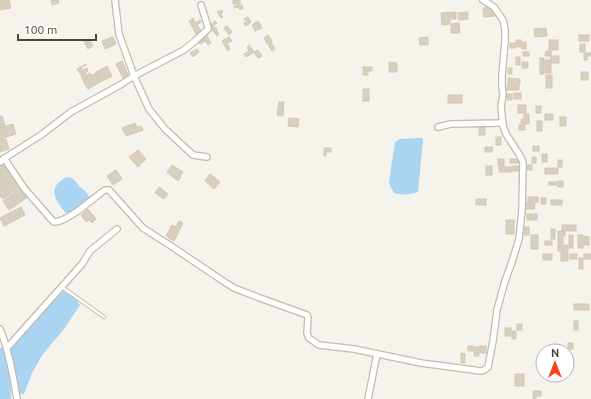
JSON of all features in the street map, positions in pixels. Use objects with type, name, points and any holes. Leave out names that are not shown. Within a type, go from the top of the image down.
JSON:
[{"type":"street","points":[[115,0],[119,34],[134,76],[149,109],[165,129],[193,155],[207,157]]},
{"type":"street","points":[[201,5],[208,27],[207,31],[184,50],[134,76],[71,112],[41,135],[2,160],[54,222],[61,221],[105,190],[110,190],[143,228],[226,283],[234,288],[260,298],[307,314],[307,332],[310,338],[319,345],[354,349],[421,363],[481,371],[488,367],[497,310],[519,239],[522,210],[523,162],[502,126],[502,106],[504,94],[502,88],[502,75],[505,40],[503,20],[494,7],[483,0]]},
{"type":"street","points":[[438,127],[451,124],[502,123]]},
{"type":"street","points":[[7,348],[82,264],[90,251],[117,229]]},
{"type":"street","points":[[0,329],[7,348],[17,399]]},
{"type":"street","points":[[368,399],[377,354]]},
{"type":"lane","points":[[61,286],[104,317]]},
{"type":"water","points":[[422,138],[418,192],[412,194],[394,193],[389,182],[395,142],[400,139]]},
{"type":"water","points":[[68,177],[75,180],[89,197],[88,200],[67,214],[56,199],[55,189],[61,180]]},
{"type":"water","points":[[62,290],[76,299],[80,305],[64,329],[43,354],[32,373],[24,394],[19,394],[10,356],[10,347]]},
{"type":"water","points":[[0,348],[3,348],[8,368],[11,386],[11,399],[0,399]]},
{"type":"building","points":[[0,0],[9,0],[11,8],[0,10]]},
{"type":"building","points":[[51,0],[58,0],[59,3],[52,5]]},
{"type":"building","points":[[233,0],[240,0],[240,4],[233,4]]},
{"type":"building","points":[[242,5],[243,9],[239,9],[238,7],[234,8],[234,6]]},
{"type":"building","points":[[494,7],[495,16],[484,17],[483,8]]},
{"type":"building","points":[[222,10],[223,12],[221,14],[223,17],[221,18],[217,12]]},
{"type":"building","points":[[456,12],[456,19],[450,19],[450,24],[442,25],[441,13]]},
{"type":"building","points":[[468,12],[468,19],[459,20],[458,13]]},
{"type":"building","points":[[248,17],[251,22],[246,26],[244,23],[248,21],[247,19],[245,21],[244,19]]},
{"type":"building","points":[[193,18],[195,23],[200,20],[201,22],[193,28],[189,21]]},
{"type":"building","points":[[215,21],[217,23],[213,26],[214,28],[212,30],[209,26]]},
{"type":"building","points":[[258,21],[262,28],[255,31],[252,25]]},
{"type":"building","points":[[459,23],[460,33],[451,33],[451,24]]},
{"type":"building","points":[[198,26],[203,34],[198,37],[193,29]]},
{"type":"building","points":[[227,26],[232,32],[229,35],[224,28]]},
{"type":"building","points":[[216,27],[219,34],[217,36],[212,30]]},
{"type":"building","points":[[546,28],[547,36],[535,37],[534,29]]},
{"type":"building","points":[[206,34],[211,43],[208,45],[206,41],[200,44],[197,40]]},
{"type":"building","points":[[268,35],[272,41],[267,44],[264,38]]},
{"type":"building","points":[[579,35],[589,35],[589,41],[579,41]]},
{"type":"building","points":[[113,37],[116,44],[105,49],[102,41]]},
{"type":"building","points":[[229,37],[232,41],[227,43],[230,49],[228,51],[222,41]]},
{"type":"building","points":[[428,37],[428,45],[420,45],[419,38]]},
{"type":"building","points":[[89,39],[93,46],[88,49],[84,41]]},
{"type":"building","points":[[516,40],[521,40],[521,47],[516,47]]},
{"type":"building","points":[[549,40],[558,40],[558,50],[549,50]]},
{"type":"building","points":[[271,42],[275,49],[272,51],[268,45]]},
{"type":"building","points":[[522,42],[526,42],[526,49],[522,49]]},
{"type":"building","points":[[510,43],[515,43],[515,48],[510,48]]},
{"type":"building","points":[[580,44],[585,44],[585,52],[580,52]]},
{"type":"building","points":[[249,45],[254,52],[246,57],[244,54],[249,51],[247,47]]},
{"type":"building","points":[[197,49],[199,52],[193,57],[190,53]]},
{"type":"building","points":[[258,50],[262,56],[258,58],[254,52]]},
{"type":"building","points":[[546,51],[551,51],[551,56],[545,56]]},
{"type":"building","points":[[523,52],[529,52],[529,56],[523,56]]},
{"type":"building","points":[[584,53],[591,53],[591,56],[587,56],[587,60],[584,60]]},
{"type":"building","points":[[551,56],[559,56],[559,63],[551,63]]},
{"type":"building","points":[[516,57],[520,57],[520,65],[516,65]]},
{"type":"building","points":[[540,58],[544,58],[544,74],[540,74]]},
{"type":"building","points":[[545,60],[551,60],[551,73],[545,73]]},
{"type":"building","points":[[122,61],[129,77],[124,80],[116,64]]},
{"type":"building","points":[[389,62],[397,63],[397,72],[389,72]]},
{"type":"building","points":[[522,62],[528,62],[528,68],[522,68]]},
{"type":"building","points":[[86,64],[81,67],[83,70],[87,68],[88,71],[81,75],[77,69]]},
{"type":"building","points":[[107,66],[112,76],[100,82],[95,73]]},
{"type":"building","points":[[363,67],[372,67],[372,71],[368,71],[368,75],[363,75]]},
{"type":"building","points":[[508,68],[512,68],[512,74],[508,74]]},
{"type":"building","points":[[581,72],[588,72],[588,80],[581,80]]},
{"type":"building","points":[[85,73],[87,75],[90,73],[92,75],[83,80],[81,76]]},
{"type":"building","points":[[95,74],[100,82],[88,89],[83,81]]},
{"type":"building","points":[[546,75],[552,75],[552,88],[546,88]]},
{"type":"building","points":[[508,78],[520,79],[520,84],[508,84]]},
{"type":"building","points":[[507,85],[519,85],[519,90],[507,90]]},
{"type":"building","points":[[363,89],[369,89],[369,101],[363,101]]},
{"type":"building","points":[[514,93],[521,93],[521,99],[514,99]]},
{"type":"building","points":[[507,94],[512,94],[512,100],[507,100]]},
{"type":"building","points":[[448,95],[462,95],[462,103],[448,103]]},
{"type":"building","points":[[279,102],[284,102],[283,116],[277,115]]},
{"type":"building","points":[[518,105],[526,105],[526,113],[518,113]]},
{"type":"building","points":[[536,106],[541,106],[541,113],[536,113]]},
{"type":"building","points":[[524,114],[529,114],[529,124],[521,124],[521,119],[524,119]]},
{"type":"building","points":[[545,114],[553,114],[553,120],[545,120]]},
{"type":"building","points":[[0,116],[2,116],[5,126],[0,128]]},
{"type":"building","points":[[560,117],[566,117],[566,126],[560,126]]},
{"type":"building","points":[[289,118],[299,119],[298,127],[288,126]]},
{"type":"building","points":[[537,121],[542,121],[542,131],[537,131]]},
{"type":"building","points":[[135,123],[137,128],[141,126],[143,130],[126,136],[122,128]]},
{"type":"building","points":[[13,124],[16,134],[0,139],[0,128]]},
{"type":"building","points":[[519,125],[525,125],[525,130],[519,130]]},
{"type":"building","points":[[479,127],[485,127],[485,135],[479,135]]},
{"type":"building","points":[[496,137],[501,137],[501,145],[496,145]]},
{"type":"building","points":[[6,139],[9,149],[0,152],[0,140]]},
{"type":"building","points":[[533,146],[539,146],[539,151],[533,151]]},
{"type":"building","points":[[485,147],[493,147],[492,152],[485,152]]},
{"type":"building","points":[[324,148],[331,148],[331,152],[326,152],[326,156],[324,156]]},
{"type":"building","points":[[138,150],[146,159],[138,167],[129,157]]},
{"type":"building","points":[[542,154],[547,154],[547,162],[542,162]]},
{"type":"building","points":[[532,157],[536,157],[536,163],[532,163]]},
{"type":"building","points":[[498,159],[504,159],[504,165],[498,165]]},
{"type":"building","points":[[510,159],[519,159],[519,163],[510,163]]},
{"type":"building","points":[[558,160],[562,160],[562,167],[558,167]]},
{"type":"building","points":[[4,163],[21,186],[3,199],[0,196],[0,166]]},
{"type":"building","points":[[172,165],[183,172],[178,181],[167,172]]},
{"type":"building","points":[[525,165],[532,165],[532,170],[525,170]]},
{"type":"building","points":[[486,166],[492,166],[492,175],[486,175]]},
{"type":"building","points":[[499,166],[505,166],[505,172],[499,172]]},
{"type":"building","points":[[513,166],[520,166],[520,171],[513,171]]},
{"type":"building","points":[[506,167],[512,167],[512,172],[506,172]]},
{"type":"building","points":[[545,168],[558,168],[558,174],[545,174]]},
{"type":"building","points":[[116,170],[122,179],[113,185],[107,176]]},
{"type":"building","points":[[210,174],[220,182],[214,189],[205,181]]},
{"type":"building","points":[[558,181],[563,181],[563,187],[558,187]]},
{"type":"building","points":[[549,182],[557,182],[557,185],[549,185]]},
{"type":"building","points":[[22,187],[29,196],[9,210],[3,201]]},
{"type":"building","points":[[159,187],[168,194],[164,199],[155,193]]},
{"type":"building","points":[[528,197],[538,197],[538,202],[528,202]]},
{"type":"building","points":[[541,198],[546,198],[546,204],[541,204]]},
{"type":"building","points":[[476,199],[486,199],[486,205],[476,205]]},
{"type":"building","points":[[551,200],[562,200],[562,205],[551,205]]},
{"type":"building","points":[[525,203],[535,203],[534,209],[525,209]]},
{"type":"building","points":[[21,207],[25,215],[4,226],[0,218]]},
{"type":"building","points":[[88,209],[96,219],[92,223],[89,220],[86,222],[81,215]]},
{"type":"building","points":[[527,214],[537,214],[537,220],[527,220]]},
{"type":"building","points":[[506,220],[514,220],[514,234],[506,234]]},
{"type":"building","points":[[179,221],[183,223],[174,241],[166,236],[172,225],[176,227]]},
{"type":"building","points":[[562,225],[568,225],[568,231],[562,231]]},
{"type":"building","points":[[569,225],[576,225],[576,231],[569,231]]},
{"type":"building","points":[[524,227],[529,227],[529,235],[524,235]]},
{"type":"building","points":[[551,229],[555,229],[555,239],[551,239]]},
{"type":"building","points":[[558,231],[565,231],[565,236],[558,236]]},
{"type":"building","points":[[531,235],[538,235],[538,249],[531,249]]},
{"type":"building","points":[[569,235],[573,235],[573,248],[569,248]]},
{"type":"building","points":[[578,235],[583,235],[583,248],[578,248]]},
{"type":"building","points":[[584,236],[589,237],[589,245],[584,245]]},
{"type":"building","points":[[558,237],[563,237],[563,244],[558,244]]},
{"type":"building","points":[[545,241],[552,241],[552,245],[545,245]]},
{"type":"building","points":[[558,245],[568,245],[568,251],[558,251]]},
{"type":"building","points":[[561,252],[568,252],[568,261],[561,261]]},
{"type":"building","points":[[543,254],[552,254],[552,260],[543,260]]},
{"type":"building","points":[[570,254],[577,254],[577,259],[570,259]]},
{"type":"building","points":[[584,254],[591,254],[591,259],[584,259]]},
{"type":"building","points":[[579,258],[583,258],[583,269],[579,269]]},
{"type":"building","points":[[574,304],[589,304],[589,310],[574,310]]},
{"type":"building","points":[[574,321],[578,321],[578,330],[574,330]]},
{"type":"building","points":[[517,324],[522,324],[522,330],[517,330]]},
{"type":"building","points":[[505,328],[511,328],[511,336],[505,336]]},
{"type":"building","points":[[512,331],[516,331],[516,339],[512,339]]},
{"type":"building","points":[[468,346],[473,346],[473,351],[468,351]]},
{"type":"building","points":[[480,346],[486,346],[486,353],[480,353]]},
{"type":"building","points":[[474,347],[479,347],[479,356],[474,356]]},
{"type":"building","points":[[461,353],[465,354],[465,363],[461,363]]},
{"type":"building","points":[[515,374],[524,374],[524,386],[515,386]]},
{"type":"building","points":[[533,391],[541,391],[541,396],[536,396],[536,399],[533,399]]}]
